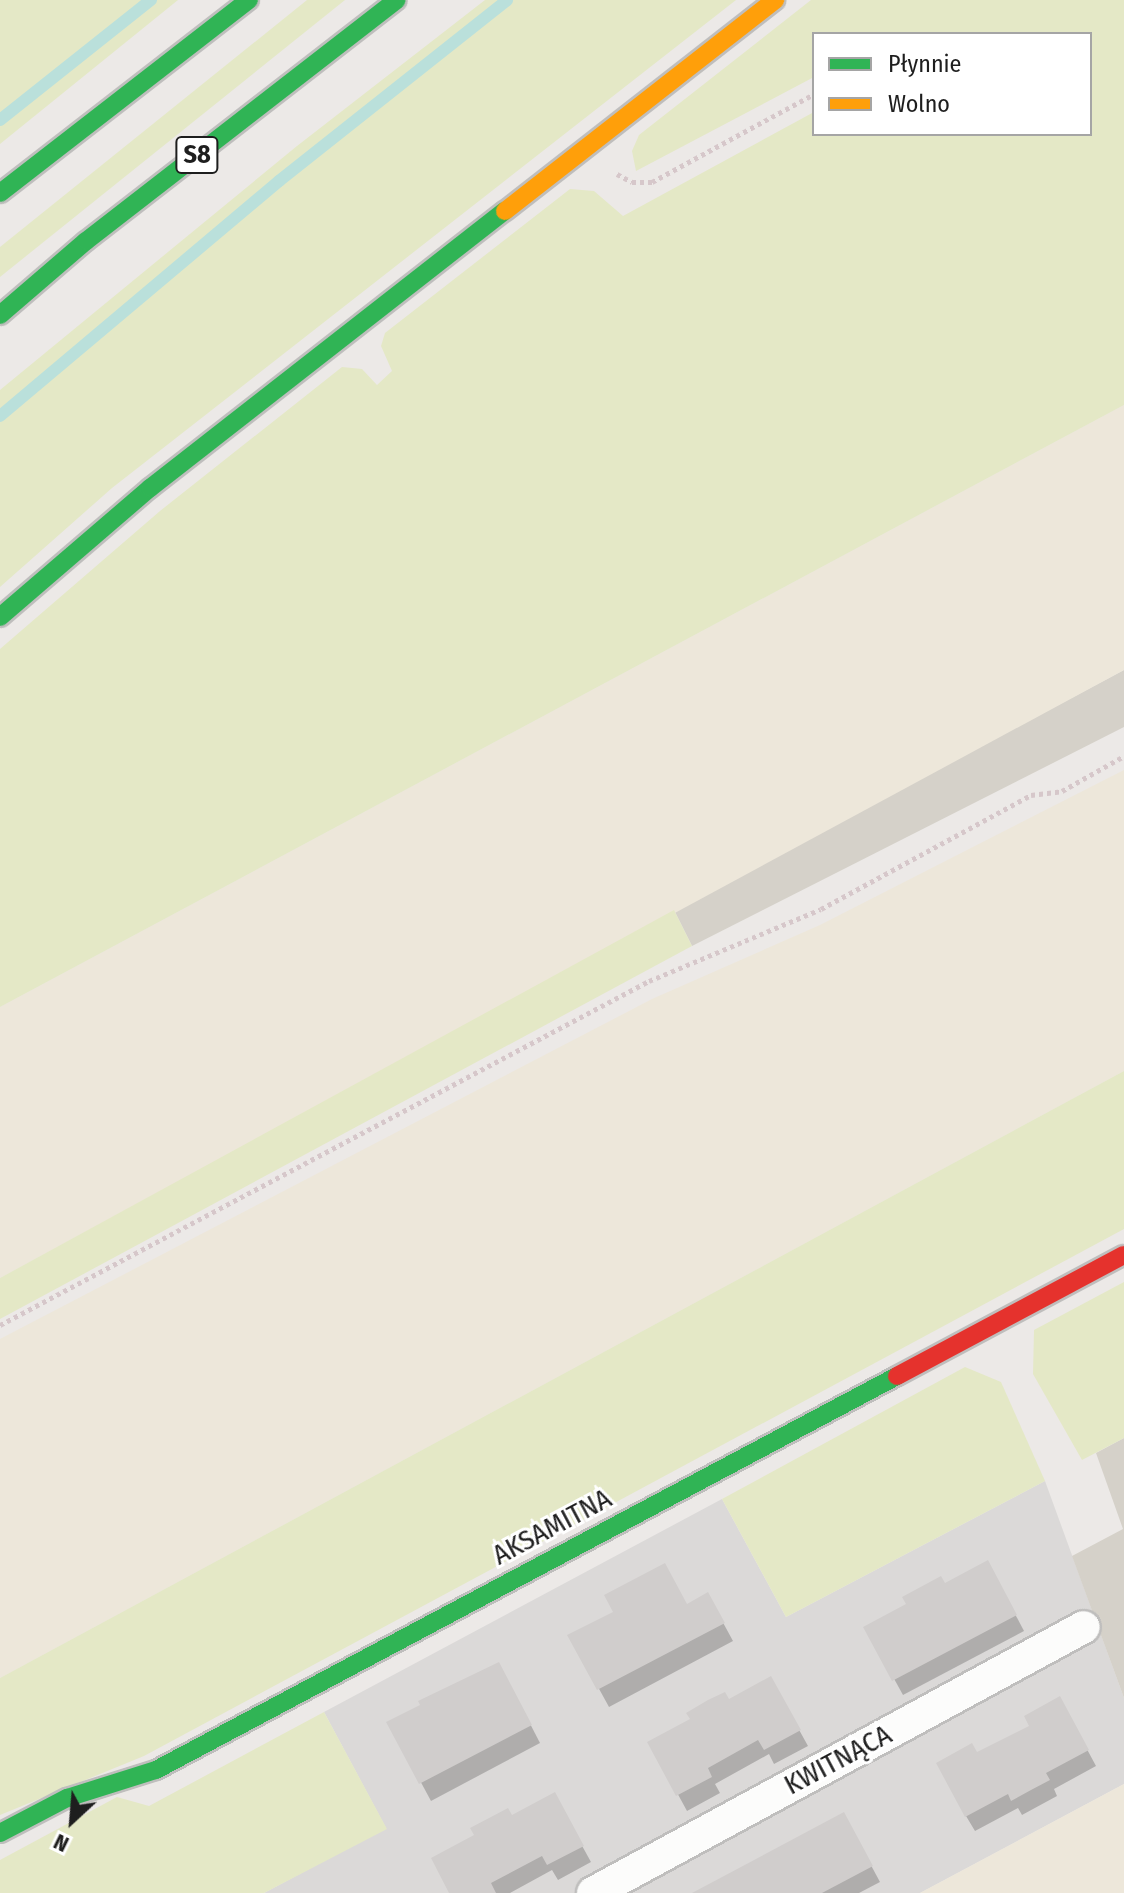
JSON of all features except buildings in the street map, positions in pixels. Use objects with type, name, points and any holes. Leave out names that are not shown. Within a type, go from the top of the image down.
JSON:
[{"type":"main road","points":[[0,193],[249,0]]},
{"type":"main road","name":"S8","points":[[0,315],[86,241],[397,0]]},
{"type":"main road","points":[[0,617],[150,488],[775,0]]},
{"type":"main road","name":"AKSAMITNA","points":[[0,1833],[67,1798],[156,1770],[1124,1255]]},
{"type":"street","name":"KWITNĄCA","points":[[593,1893],[1084,1627]]},
{"type":"path","points":[[589,145],[623,179],[652,182],[812,95]]},
{"type":"path","points":[[0,1325],[649,981],[821,909],[1031,795],[1062,791],[1124,756]]},
{"type":"shaded area","points":[[1124,405],[1124,670],[0,1278],[0,1007]]},
{"type":"shaded area","points":[[1124,670],[1124,727],[692,946],[674,910]]},
{"type":"shaded area","points":[[1124,770],[1124,1071],[0,1678],[0,1339],[652,999],[820,925]]},
{"type":"shaded area","points":[[1124,1438],[1124,1698],[1072,1556],[1123,1529],[1096,1453]]},
{"type":"shaded area","points":[[1045,1481],[1124,1698],[1124,1784],[920,1893],[264,1893],[386,1828],[324,1712],[722,1499],[786,1617]]},
{"type":"shaded area","points":[[1124,1784],[1124,1893],[920,1893],[1051,1823]]},
{"type":"green space","points":[[0,0],[178,0],[0,144]]},
{"type":"green space","points":[[307,0],[345,0],[0,277],[0,247]]},
{"type":"green space","points":[[485,0],[736,0],[112,488],[0,587],[0,390],[297,146]]},
{"type":"green space","points":[[811,0],[1124,0],[1124,405],[0,1007],[0,649],[160,511],[342,367],[362,369],[377,385],[392,371],[381,346],[385,333],[570,189],[594,191],[623,216],[812,113],[812,136],[1092,136],[1092,32],[812,32],[812,78],[636,171],[632,151],[639,135]]},
{"type":"green space","points":[[674,910],[692,946],[0,1319],[0,1278]]},
{"type":"green space","points":[[1124,1071],[1124,1229],[144,1756],[0,1815],[0,1678]]},
{"type":"green space","points":[[1124,1282],[1124,1438],[1082,1460],[1033,1374],[1034,1330]]},
{"type":"green space","points":[[965,1367],[1001,1382],[1045,1481],[786,1617],[722,1499]]},
{"type":"green space","points":[[324,1712],[387,1829],[264,1893],[0,1893],[0,1860],[117,1797],[149,1806]]},
{"type":"waterway","points":[[0,120],[151,0]]},
{"type":"waterway","points":[[0,416],[279,181],[507,0]]},
{"type":"traffic: fast","points":[[0,193],[249,0]]},
{"type":"traffic: fast","points":[[0,315],[86,241],[397,0]]},
{"type":"traffic: fast","points":[[0,617],[150,488],[505,211]]},
{"type":"traffic: fast","points":[[0,1833],[67,1798],[156,1770],[897,1376]]},
{"type":"traffic: slow","points":[[505,211],[775,0]]},
{"type":"traffic: jam","points":[[897,1376],[1124,1255]]}]
